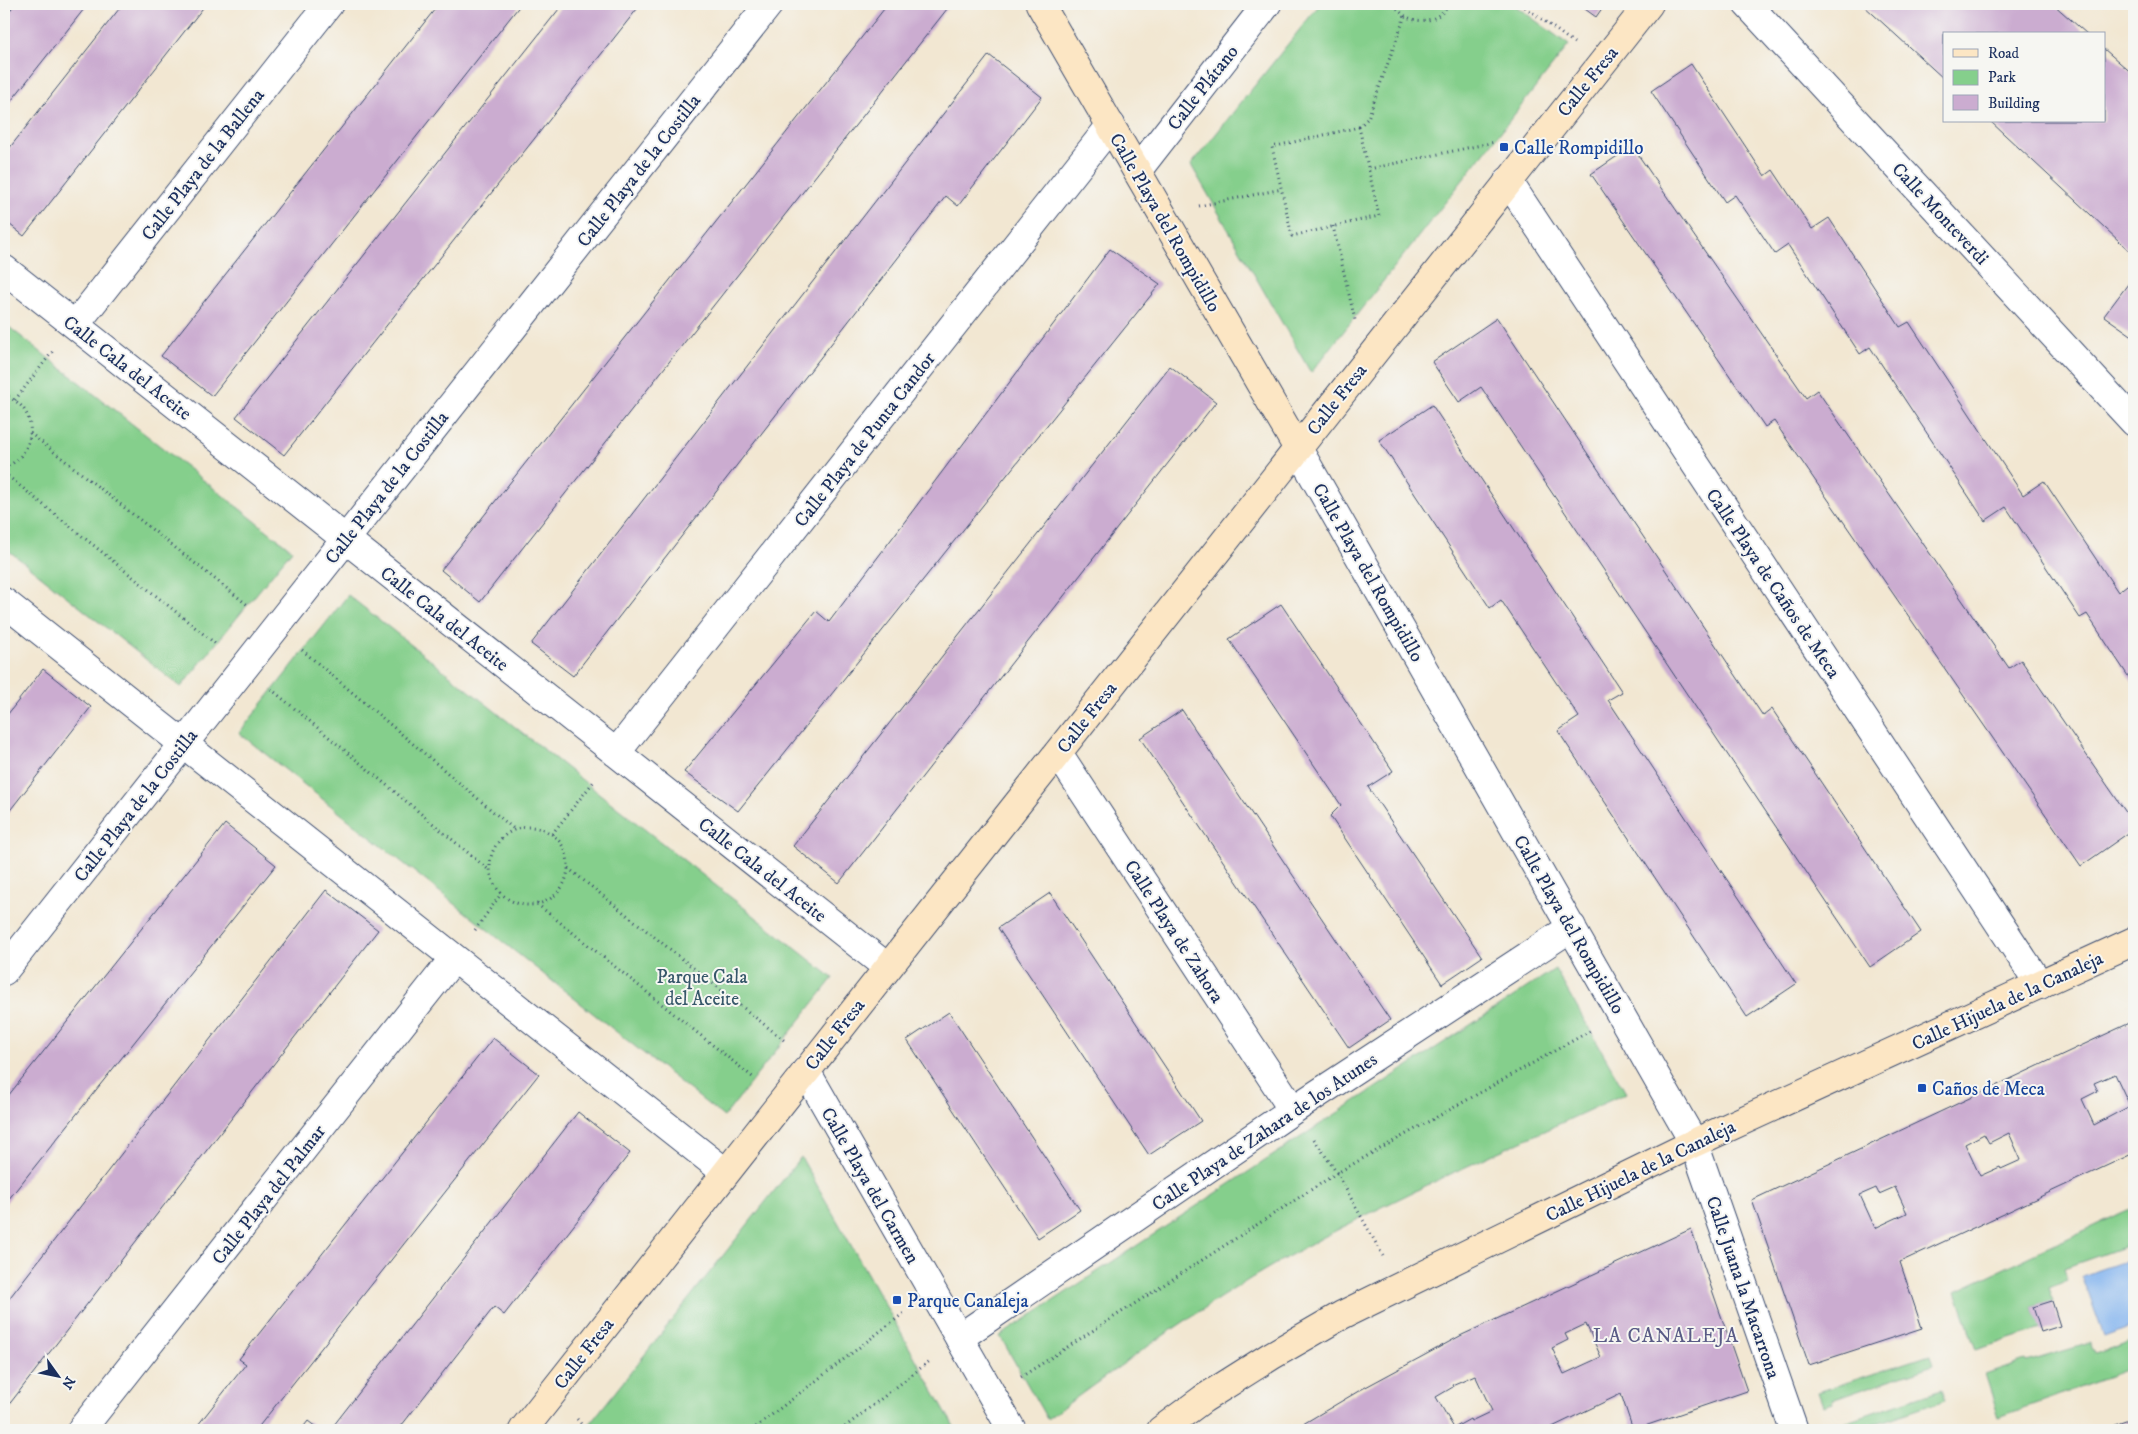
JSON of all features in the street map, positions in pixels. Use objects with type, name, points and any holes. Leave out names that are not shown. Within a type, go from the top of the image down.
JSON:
[{"type":"street","name":"Calle Playa de la Ballena","points":[[74,325],[329,4]]},
{"type":"street","name":"Calle Playa de la Costilla","points":[[4,971],[769,4]]},
{"type":"street","name":"Calle Playa del Rompidillo","points":[[1040,4],[1297,447],[1694,1143]]},
{"type":"street","name":"Calle Plátano","points":[[1137,171],[1266,4]]},
{"type":"street","name":"Calle Fresa","points":[[523,1430],[1547,130],[1649,4]]},
{"type":"street","name":"Calle Monteverdi","points":[[1747,4],[2134,422]]},
{"type":"street","name":"Calle Playa de Punta Candor","points":[[616,753],[1111,126]]},
{"type":"street","name":"Calle Playa de Caños de Meca","points":[[1508,181],[2040,985]]},
{"type":"street","name":"Calle Cala del Aceite","points":[[4,269],[887,967]]},
{"type":"street","points":[[4,602],[725,1172]]},
{"type":"street","name":"Calle Playa de Zahora","points":[[1058,753],[1293,1110]]},
{"type":"street","name":"Calle Playa de Zahara de los Atunes","points":[[959,1338],[1293,1110],[1572,927]]},
{"type":"street","name":"Calle Hijuela de la Canaleja","points":[[1161,1430],[1271,1356],[1342,1315],[1694,1143],[2134,941]]},
{"type":"street","name":"Calle Playa del Palmar","points":[[81,1430],[454,958]]},
{"type":"street","name":"Calle Playa del Carmen","points":[[809,1067],[932,1291],[1012,1430]]},
{"type":"street","name":"Calle Juana la Macarrona","points":[[1694,1143],[1794,1430]]},
{"type":"path","points":[[1395,4],[1405,16],[1420,21],[1430,20],[1439,15],[1448,4]]},
{"type":"path","points":[[1521,4],[1601,63]]},
{"type":"path","points":[[1359,127],[1379,216],[1292,236],[1272,147],[1359,127],[1368,118],[1405,16]]},
{"type":"path","points":[[1368,169],[1547,130]]},
{"type":"path","points":[[1161,214],[1282,189]]},
{"type":"path","points":[[1333,226],[1365,362]]},
{"type":"path","points":[[15,400],[74,325]]},
{"type":"path","points":[[4,394],[15,400],[23,409],[29,420],[30,433],[28,445],[21,456],[12,465],[4,468]]},
{"type":"path","points":[[30,433],[275,627],[515,830]]},
{"type":"path","points":[[4,473],[244,667],[490,870]]},
{"type":"path","points":[[552,834],[616,753]]},
{"type":"path","points":[[528,827],[541,828],[552,834],[561,843],[566,855],[568,868],[565,880],[559,891],[549,900],[537,904],[524,905],[512,902],[502,894],[494,883],[490,870],[491,858],[496,846],[504,836],[515,830],[528,827]]},
{"type":"path","points":[[568,868],[809,1067]]},
{"type":"path","points":[[454,958],[502,894]]},
{"type":"path","points":[[537,904],[782,1101]]},
{"type":"path","points":[[992,1395],[1337,1173],[1621,1014]]},
{"type":"path","points":[[1293,1110],[1337,1173],[1401,1287]]},
{"type":"path","points":[[752,1430],[932,1291]]},
{"type":"path","points":[[841,1430],[959,1338]]},
{"type":"green space","points":[[1320,4],[1513,4],[1569,45],[1311,373],[1191,165]]},
{"type":"green space","points":[[4,323],[292,550],[181,687],[4,547]]},
{"type":"green space","name":"Parque Cala del Aceite","points":[[348,595],[833,978],[724,1117],[239,733]]},
{"type":"green space","points":[[1555,969],[1626,1093],[1409,1194],[1282,1260],[1192,1316],[1047,1419],[1000,1336]]},
{"type":"green space","points":[[801,1157],[956,1430],[585,1430]]},
{"type":"green space","points":[[2134,1207],[2134,1243],[2064,1268],[2068,1280],[2049,1288],[2054,1301],[2033,1307],[2041,1329],[1976,1350],[1956,1291]]},
{"type":"green space","points":[[2134,1340],[2134,1368],[1999,1417],[1985,1374],[2026,1360],[2027,1362],[2090,1343],[2095,1354]]},
{"type":"green space","points":[[1930,1355],[1933,1365],[1832,1400],[1832,1403],[1823,1406],[1818,1392]]},
{"type":"green space","points":[[1941,1389],[1945,1400],[1857,1430],[1831,1430],[1829,1424],[1837,1422],[1839,1424]]},
{"type":"water","points":[[2134,1258],[2134,1325],[2104,1336],[2082,1276]]},
{"type":"building","points":[[15,4],[88,4],[4,110],[4,18]]},
{"type":"building","points":[[123,4],[206,4],[24,236],[4,220],[4,155]]},
{"type":"building","points":[[439,4],[521,4],[212,396],[161,356]]},
{"type":"building","points":[[563,4],[641,4],[284,455],[236,417]]},
{"type":"building","points":[[888,4],[951,4],[480,602],[441,570]]},
{"type":"building","points":[[1578,4],[1605,4],[1596,17]]},
{"type":"building","points":[[1862,4],[2053,4],[2085,32],[1943,32],[1943,78]]},
{"type":"building","points":[[2106,51],[2134,75],[2134,255],[1991,122],[2106,122]]},
{"type":"building","points":[[989,55],[1042,97],[958,206],[946,196],[573,676],[531,644]]},
{"type":"building","points":[[1691,64],[1765,176],[1773,170],[1812,229],[1829,218],[1900,327],[1909,322],[2023,495],[2044,481],[2118,592],[2131,582],[2134,587],[2134,685],[2087,614],[2080,618],[2006,507],[1985,521],[1870,347],[1860,354],[1788,245],[1775,254],[1735,195],[1725,202],[1651,91]]},
{"type":"building","points":[[1632,146],[1806,398],[1817,390],[2009,668],[2021,660],[2134,824],[2134,829],[2081,866],[1774,421],[1765,427],[1591,174]]},
{"type":"building","points":[[1110,249],[1160,284],[738,811],[684,772],[816,611],[829,622]]},
{"type":"building","points":[[2134,276],[2134,337],[2104,316]]},
{"type":"building","points":[[1497,318],[1763,716],[1772,709],[1921,932],[1870,967],[1481,387],[1459,402],[1432,362]]},
{"type":"building","points":[[1170,366],[1216,402],[839,883],[793,846]]},
{"type":"building","points":[[1432,405],[1622,692],[1608,700],[1796,984],[1747,1017],[1558,731],[1579,717],[1501,600],[1490,608],[1379,440]]},
{"type":"building","points":[[1281,604],[1393,771],[1368,787],[1482,957],[1442,984],[1330,816],[1341,805],[1229,639]]},
{"type":"building","points":[[43,669],[91,707],[4,818],[4,719]]},
{"type":"building","points":[[1182,710],[1390,1020],[1349,1048],[1140,738]]},
{"type":"building","points":[[225,824],[276,865],[4,1205],[4,1101]]},
{"type":"building","points":[[326,890],[378,930],[4,1411],[4,1305]]},
{"type":"building","points":[[1050,893],[1201,1121],[1149,1155],[998,928]]},
{"type":"building","points":[[949,1012],[1080,1210],[1038,1238],[907,1040]]},
{"type":"building","points":[[2134,1021],[2134,1153],[1900,1262],[1922,1328],[1809,1365],[1752,1200]],"holes":[[[2115,1074],[2130,1106],[2094,1125],[2082,1099],[2098,1091],[2094,1083]],[[2009,1133],[2021,1160],[1980,1176],[1965,1144],[1984,1134],[1989,1143]],[[1895,1187],[1907,1213],[1875,1228],[1860,1195],[1876,1188],[1879,1194]]]},
{"type":"building","points":[[493,1038],[539,1074],[256,1430],[194,1430],[246,1364],[239,1359]]},
{"type":"building","points":[[578,1112],[630,1153],[504,1315],[494,1307],[398,1430],[330,1430]]},
{"type":"building","points":[[1691,1229],[1747,1391],[1633,1430],[1621,1394],[1546,1430],[1293,1430],[1362,1389],[1462,1335]],"holes":[[[1586,1324],[1601,1357],[1564,1374],[1552,1348],[1568,1340],[1565,1334]],[[1475,1375],[1492,1411],[1471,1421],[1470,1419],[1454,1428],[1436,1397],[1453,1387],[1452,1385]]]},
{"type":"building","points":[[2052,1301],[2060,1326],[2041,1332],[2033,1307]]},
{"type":"building","points":[[2134,1418],[2134,1430],[2101,1430]]},
{"type":"building","points":[[308,1421],[320,1430],[301,1430]]},
{"type":"place","name":"Calle Rompidillo","points":[[1504,147]]},
{"type":"place","name":"Caños de Meca","points":[[1922,1088]]},
{"type":"place","name":"Parque Canaleja","points":[[897,1300]]},
{"type":"district","name":"LA CANALEJA","points":[[1666,1335]]}]
